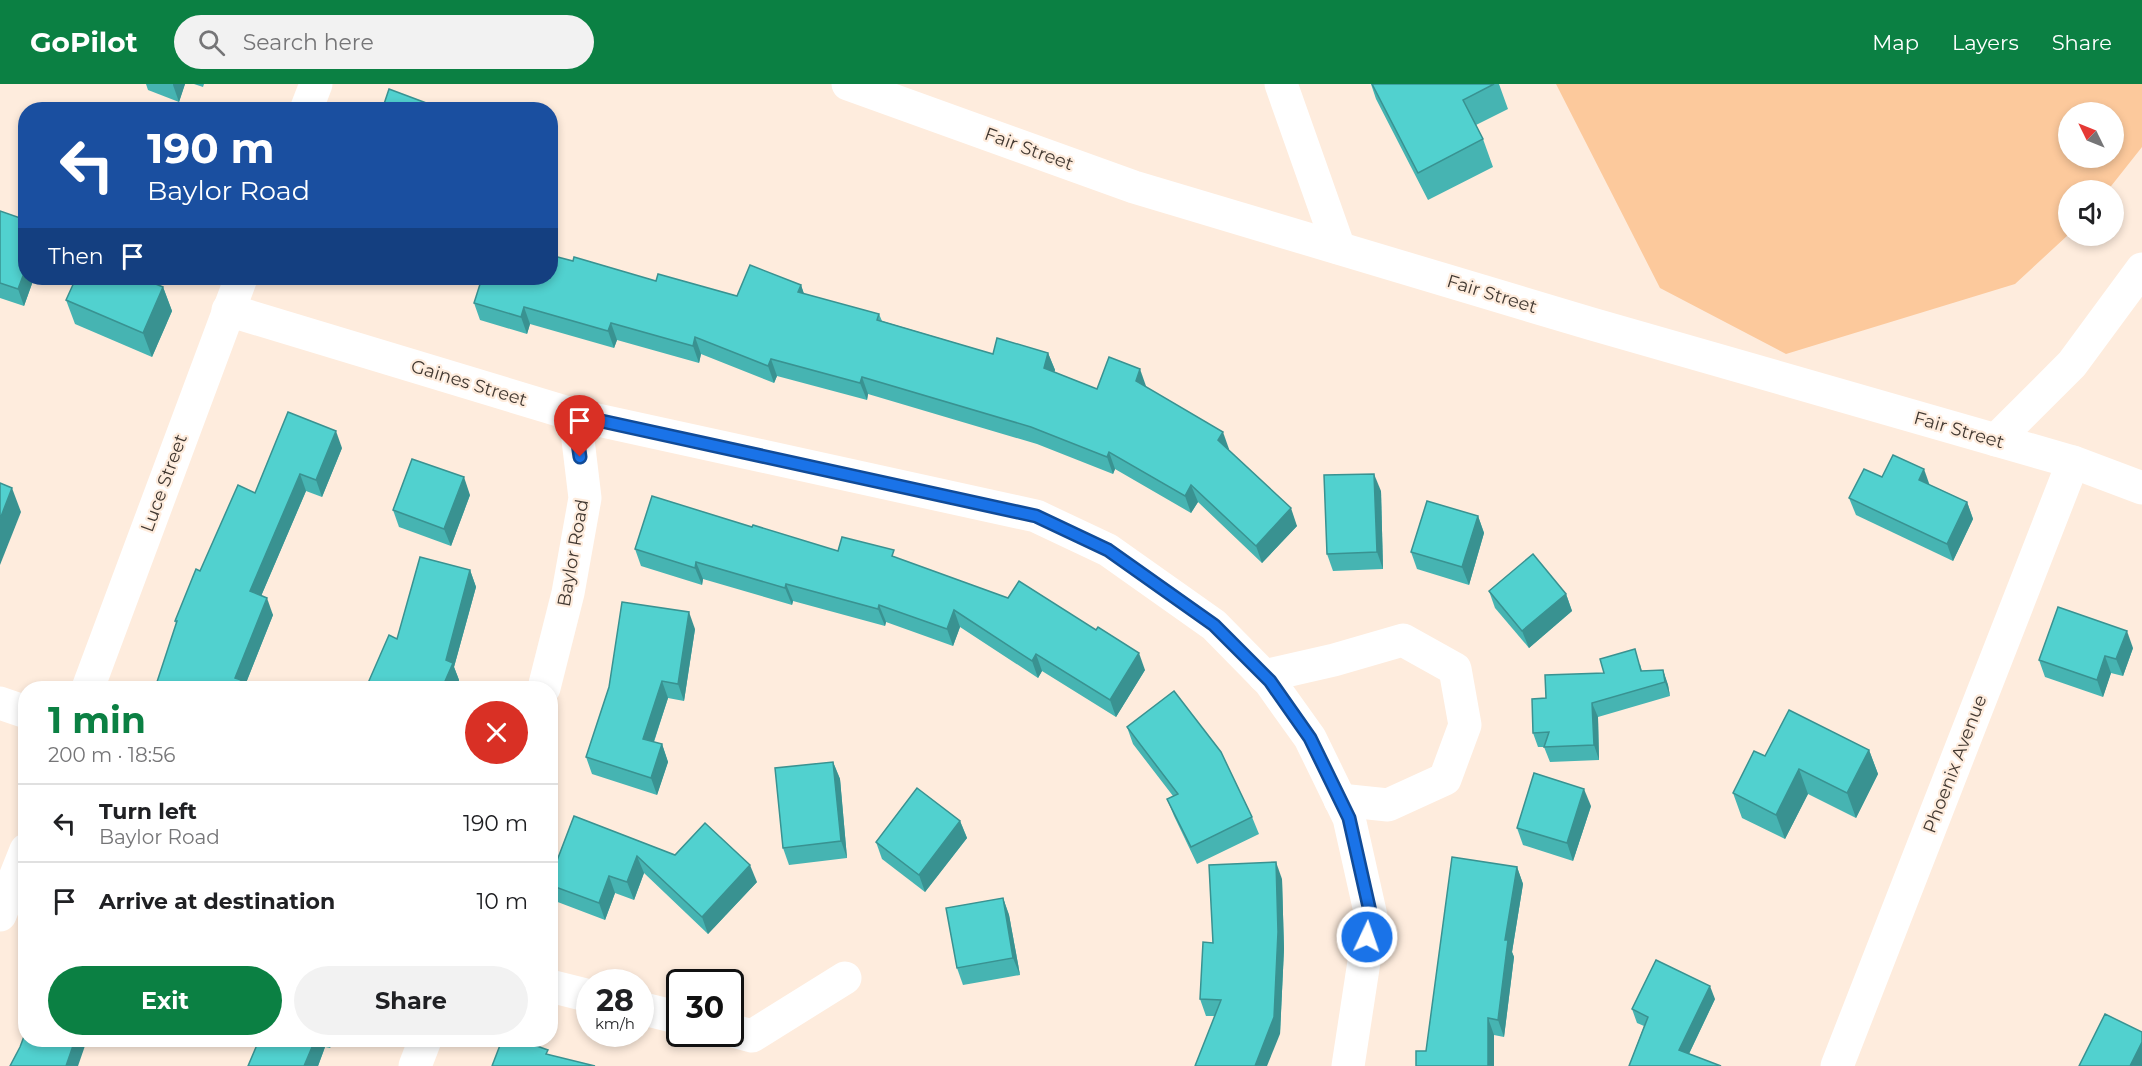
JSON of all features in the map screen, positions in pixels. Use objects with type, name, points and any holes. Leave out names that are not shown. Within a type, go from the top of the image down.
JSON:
[{"type":"street","points":[[309,102],[316,84]]},
{"type":"street","name":"Fair Street","points":[[848,84],[1134,187],[1603,327],[2073,462],[2142,488]]},
{"type":"street","points":[[1281,84],[1340,248]]},
{"type":"street","points":[[1996,440],[2072,364],[2142,269]]},
{"type":"street","name":"Luce Street","points":[[91,681],[238,285]]},
{"type":"street","name":"Gaines Street","points":[[228,310],[574,415],[1036,516],[1108,550],[1214,625],[1270,681],[1310,738],[1349,818],[1371,916],[1348,1066]]},
{"type":"street","name":"Baylor Road","points":[[546,681],[568,593],[585,498],[574,415]]},
{"type":"street","name":"Phoenix Avenue","points":[[1837,1066],[2073,462]]},
{"type":"street","points":[[1264,676],[1334,660],[1403,640],[1455,669],[1466,725],[1445,779],[1388,805],[1340,800]]},
{"type":"street","points":[[0,703],[18,709]]},
{"type":"street","points":[[0,915],[18,870]]},
{"type":"street","points":[[744,1034],[753,1036],[845,978]]},
{"type":"street","points":[[558,988],[576,992]]},
{"type":"street","points":[[415,1066],[423,1047]]},
{"type":"shaded area","points":[[1556,84],[2142,84],[2142,147],[2116,180],[2058,180],[2058,244],[2015,284],[1786,354],[1660,288]]},
{"type":"building","points":[[1372,84],[1494,84],[1463,100],[1483,139],[1418,173]]},
{"type":"building","points":[[389,89],[424,102],[385,102]]},
{"type":"building","points":[[0,211],[18,217],[20,285],[18,289],[0,283]]},
{"type":"building","points":[[558,257],[573,261],[574,257],[656,281],[658,274],[737,296],[750,265],[801,285],[798,292],[879,314],[877,320],[993,354],[997,338],[1048,353],[1044,368],[1097,389],[1109,357],[1140,369],[1136,381],[1223,432],[1218,440],[1291,508],[1256,546],[1191,485],[1185,496],[1109,452],[1107,457],[1031,427],[862,377],[860,383],[771,359],[768,366],[695,337],[693,346],[611,323],[608,331],[524,307],[521,317],[474,303],[480,285],[558,285]]},
{"type":"building","points":[[73,285],[158,285],[163,287],[143,333],[66,300]]},
{"type":"building","points":[[288,412],[336,431],[316,480],[300,474],[250,591],[267,598],[235,678],[241,681],[157,681],[177,621],[175,621],[196,569],[200,571],[238,485],[255,493]]},
{"type":"building","points":[[1893,455],[1924,469],[1919,480],[1967,502],[1947,544],[1849,498],[1864,469],[1882,477]]},
{"type":"building","points":[[412,459],[464,477],[444,529],[393,510]]},
{"type":"building","points":[[1374,474],[1377,552],[1327,554],[1324,475]]},
{"type":"building","points":[[0,483],[12,488],[0,519]]},
{"type":"building","points":[[652,496],[838,551],[842,537],[894,550],[892,556],[1008,598],[1019,581],[1096,630],[1098,627],[1139,653],[1110,700],[1036,654],[1032,661],[954,610],[947,629],[879,605],[878,609],[786,584],[785,588],[696,562],[695,568],[635,549]]},
{"type":"building","points":[[1427,501],[1478,516],[1462,567],[1411,552]]},
{"type":"building","points":[[1533,554],[1566,594],[1522,631],[1489,591]]},
{"type":"building","points":[[420,557],[470,570],[446,660],[453,663],[445,681],[369,681],[389,635],[397,639]]},
{"type":"building","points":[[622,602],[689,612],[678,684],[662,681],[643,739],[662,744],[651,778],[586,757],[609,687]]},
{"type":"building","points":[[2058,607],[2127,631],[2116,659],[2105,656],[2097,680],[2039,660]]},
{"type":"building","points":[[1635,649],[1641,671],[1663,670],[1665,682],[1592,703],[1594,745],[1544,747],[1549,732],[1533,733],[1532,699],[1546,698],[1545,675],[1604,673],[1600,659]]},
{"type":"building","points":[[1174,691],[1221,752],[1252,817],[1191,847],[1167,799],[1178,794],[1127,727]]},
{"type":"building","points":[[1789,710],[1869,750],[1847,793],[1799,769],[1776,815],[1733,793],[1754,751],[1765,756]]},
{"type":"building","points":[[833,762],[841,841],[783,848],[775,768]]},
{"type":"building","points":[[1534,773],[1584,789],[1567,843],[1517,828]]},
{"type":"building","points":[[917,788],[960,821],[919,875],[876,842]]},
{"type":"building","points":[[574,816],[675,855],[705,823],[750,865],[702,917],[637,856],[627,882],[609,876],[599,903],[558,888],[558,858]]},
{"type":"building","points":[[1452,857],[1517,867],[1505,940],[1508,940],[1498,1020],[1488,1018],[1488,1066],[1416,1066],[1416,1051],[1426,1051]]},
{"type":"building","points":[[1276,862],[1278,932],[1274,1017],[1255,1066],[1195,1066],[1221,1000],[1200,999],[1203,942],[1213,943],[1209,865]]},
{"type":"building","points":[[1003,898],[1013,958],[957,968],[946,908]]},
{"type":"building","points":[[1656,960],[1710,986],[1679,1050],[1721,1066],[1629,1066],[1648,1017],[1632,1009]]},
{"type":"building","points":[[2105,1014],[2142,1032],[2142,1042],[2130,1066],[2079,1066]]},
{"type":"building","points":[[20,1047],[73,1047],[66,1066],[10,1066]]},
{"type":"building","points":[[256,1047],[312,1047],[304,1066],[248,1066]]},
{"type":"building","points":[[499,1047],[540,1047],[548,1050],[546,1054],[595,1066],[492,1066]]},
{"type":"route","points":[[580,457],[574,415],[1036,516],[1108,550],[1214,625],[1270,681],[1310,738],[1349,818],[1371,916],[1367,937]]}]
